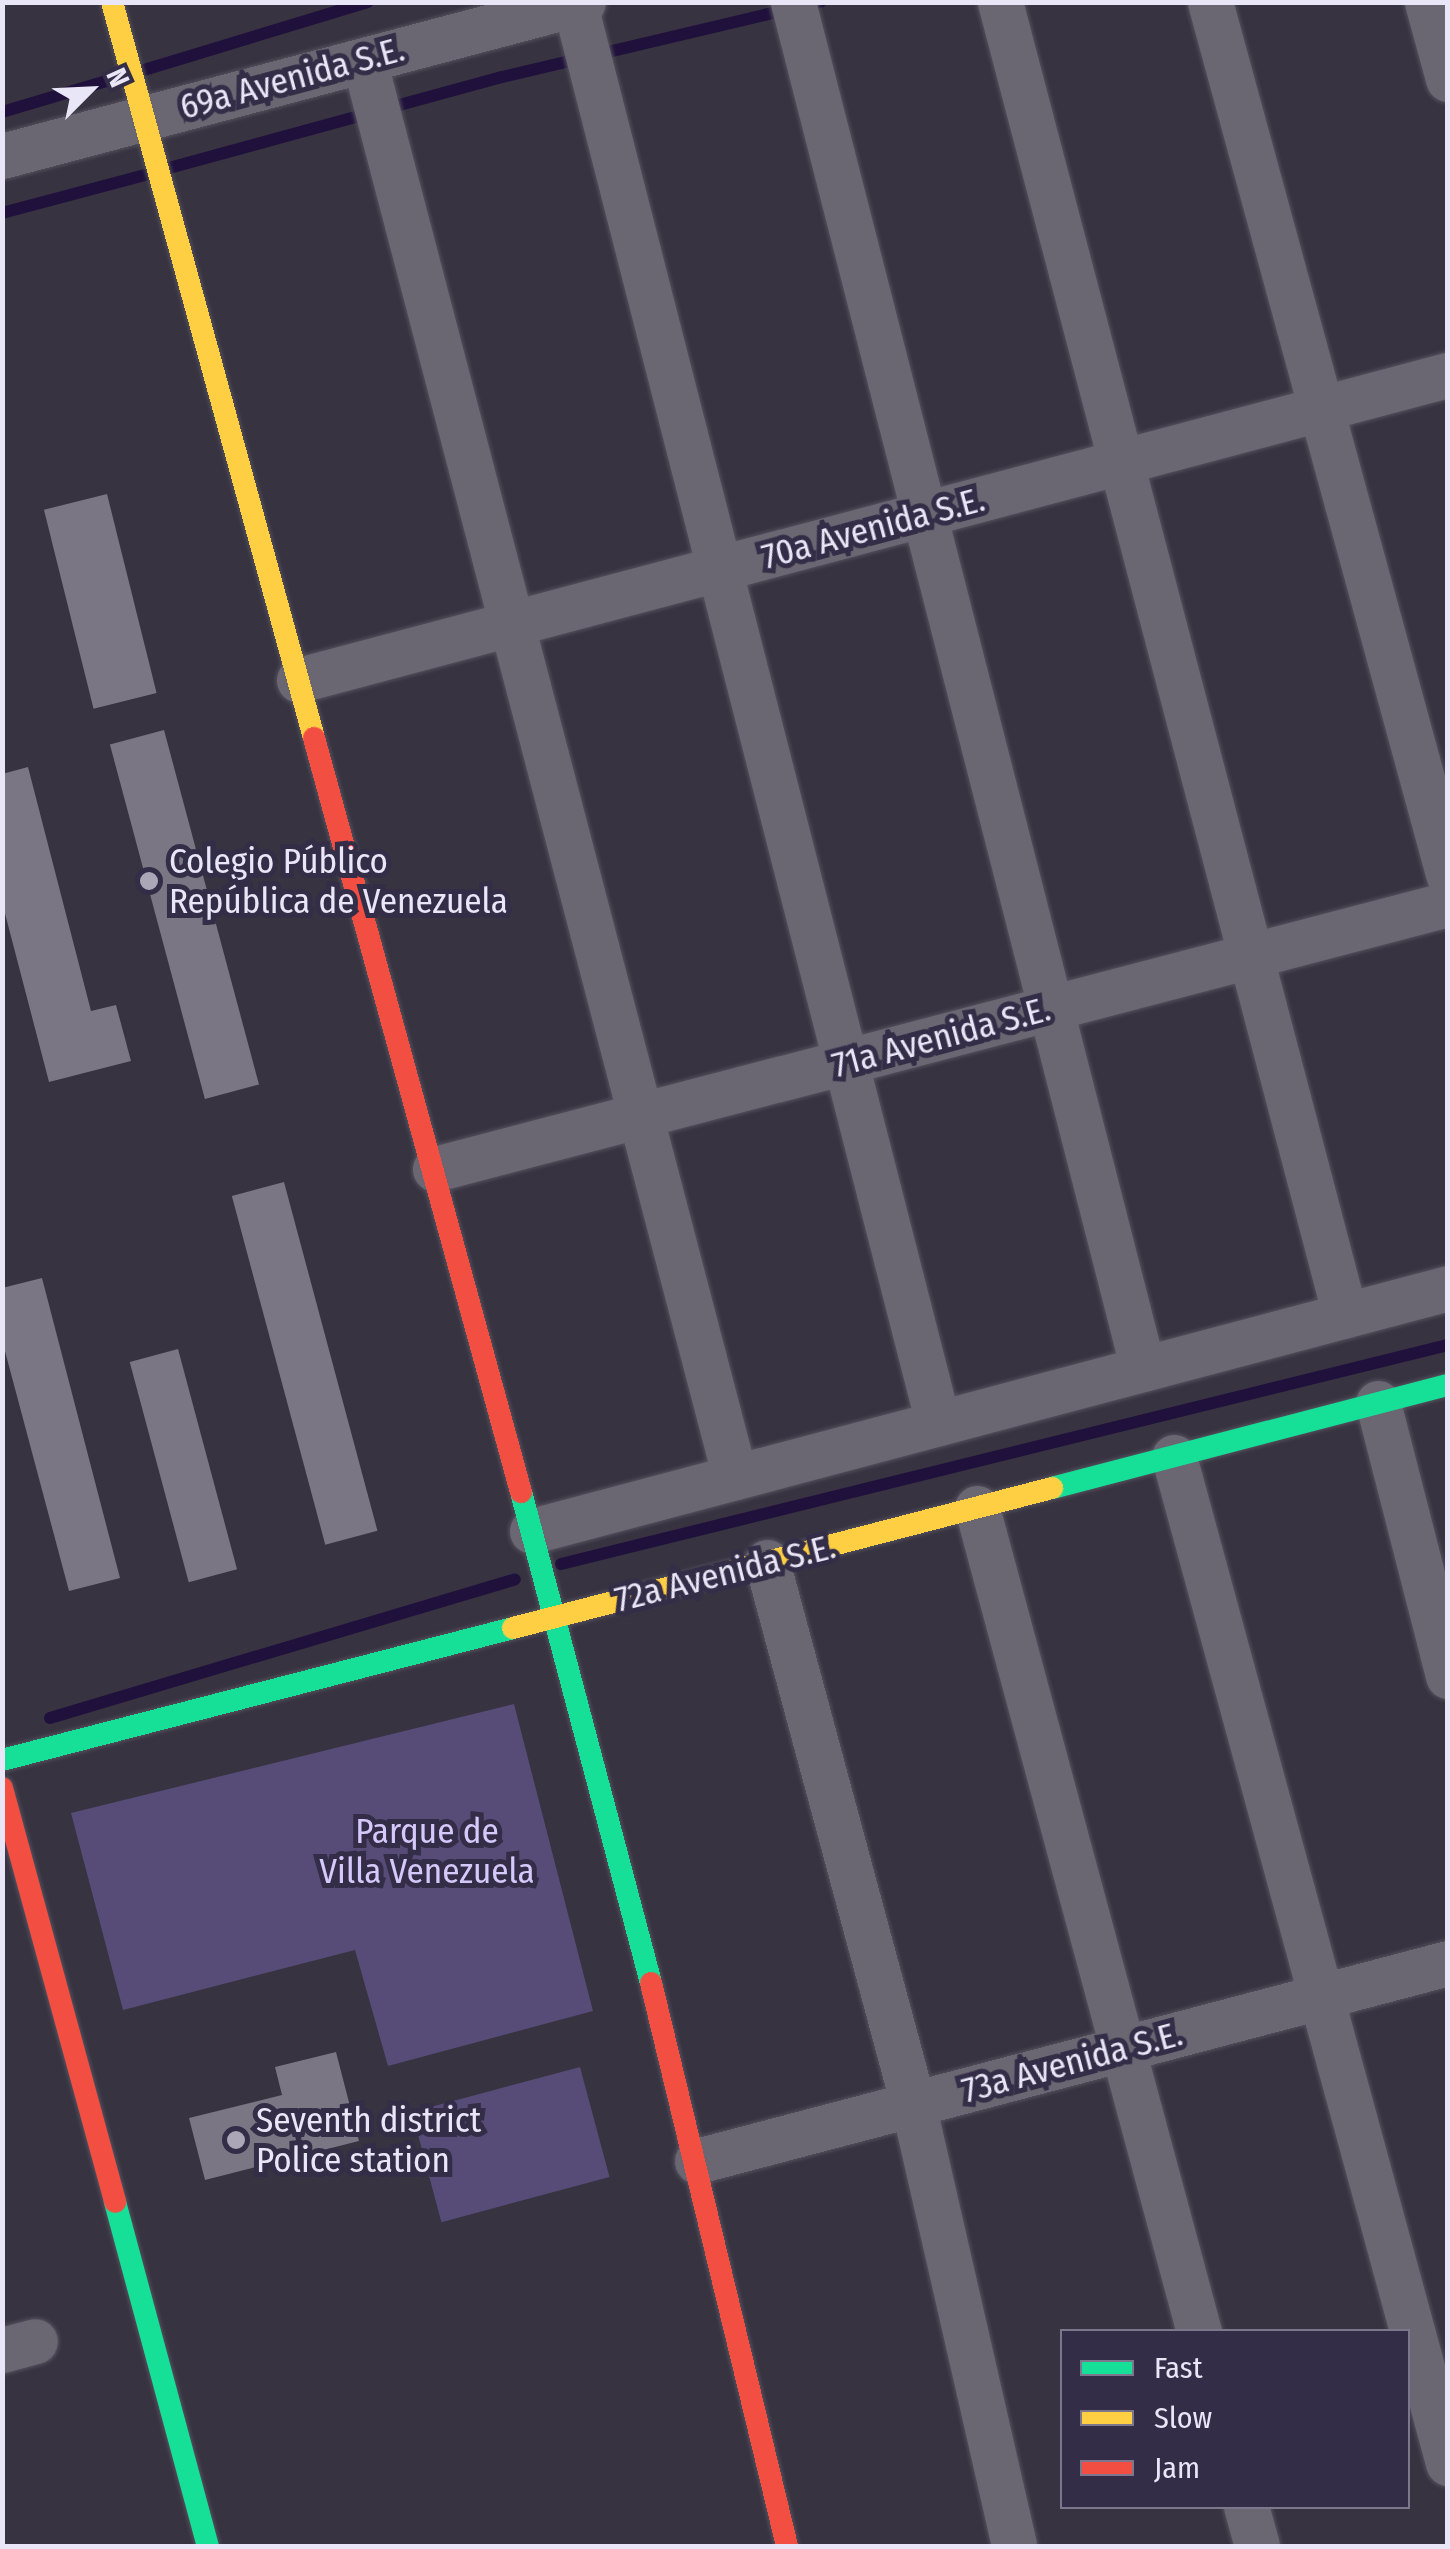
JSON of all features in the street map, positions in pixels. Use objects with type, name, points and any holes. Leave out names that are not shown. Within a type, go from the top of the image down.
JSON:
[{"type":"street","points":[[112,2],[532,1531],[697,2161],[787,2546]]},
{"type":"street","points":[[792,2],[1142,1369]]},
{"type":"street","points":[[1000,2],[1346,1314]]},
{"type":"street","points":[[1210,2],[1448,874]]},
{"type":"street","points":[[1427,2],[1448,79]]},
{"type":"street","points":[[579,4],[938,1424]]},
{"type":"street","name":"69a Avenida S.E.","points":[[2,156],[141,103],[364,60],[579,4]]},
{"type":"street","points":[[364,60],[735,1477]]},
{"type":"street","name":"70a Avenida S.E.","points":[[299,680],[1448,375]]},
{"type":"street","name":"71a Avenida S.E.","points":[[435,1169],[1448,904]]},
{"type":"street","points":[[532,1531],[1448,1288]]},
{"type":"street","name":"72a Avenida S.E.","points":[[2,1760],[1448,1385]]},
{"type":"street","points":[[1378,1403],[1448,1676]]},
{"type":"street","points":[[1174,1457],[1448,2462]]},
{"type":"street","points":[[977,1508],[1198,2329]]},
{"type":"street","points":[[768,1562],[913,2104],[1014,2546]]},
{"type":"street","points":[[2,1788],[208,2546]]},
{"type":"street","name":"73a Avenida S.E.","points":[[697,2161],[1448,1962]]},
{"type":"street","points":[[1247,2509],[1257,2546]]},
{"type":"green space","name":"Parque de Villa Venezuela","points":[[514,1704],[593,2011],[388,2066],[355,1950],[123,2010],[71,1813]]},
{"type":"green space","points":[[580,2067],[610,2177],[441,2222],[412,2112]]},
{"type":"building","points":[[107,494],[157,693],[94,709],[44,510]]},
{"type":"building","points":[[164,730],[259,1084],[205,1099],[110,744]]},
{"type":"building","points":[[28,767],[91,1011],[116,1005],[131,1061],[49,1082],[2,902],[2,774]]},
{"type":"building","points":[[284,1182],[377,1531],[325,1545],[232,1196]]},
{"type":"building","points":[[42,1278],[120,1578],[69,1591],[2,1340],[2,1288]]},
{"type":"building","points":[[178,1349],[237,1569],[189,1582],[130,1362]]},
{"type":"building","points":[[336,2052],[359,2141],[205,2180],[189,2118],[282,2095],[275,2067]]},
{"type":"waterway","points":[[144,70],[368,2]]},
{"type":"waterway","points":[[169,168],[502,77],[820,2]]},
{"type":"waterway","points":[[2,112],[120,77]]},
{"type":"waterway","points":[[2,213],[145,175]]},
{"type":"waterway","points":[[561,1564],[1448,1345]]},
{"type":"waterway","points":[[50,1718],[515,1579]]},
{"type":"traffic: fast","points":[[1052,1488],[1448,1385]]},
{"type":"traffic: fast","points":[[521,1492],[651,1983]]},
{"type":"traffic: fast","points":[[2,1760],[513,1628]]},
{"type":"traffic: fast","points":[[115,2202],[208,2546]]},
{"type":"traffic: slow","points":[[112,2],[314,738]]},
{"type":"traffic: slow","points":[[513,1628],[1052,1488]]},
{"type":"traffic: jam","points":[[314,738],[521,1492]]},
{"type":"traffic: jam","points":[[2,1788],[115,2202]]},
{"type":"traffic: jam","points":[[651,1983],[787,2546]]},
{"type":"place","name":"Colegio Público República de Venezuela","points":[[149,881]]},
{"type":"place","name":"Seventh district Police station","points":[[236,2140]]}]
